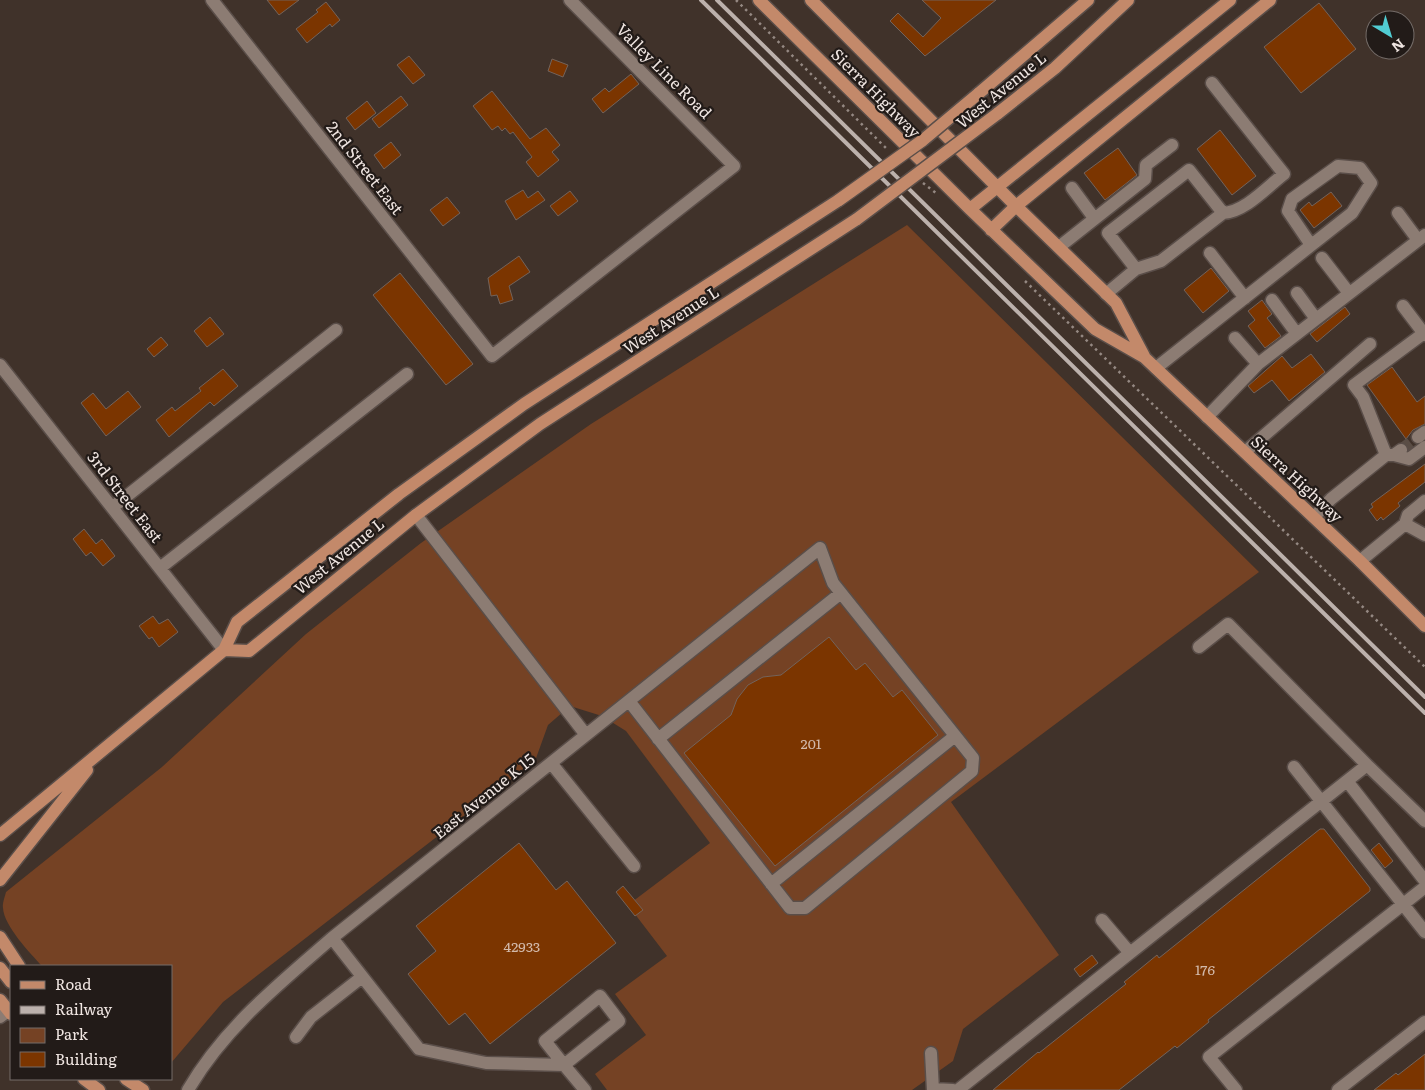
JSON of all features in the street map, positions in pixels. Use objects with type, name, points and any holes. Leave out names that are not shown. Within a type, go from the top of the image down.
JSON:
[{"type":"main road","name":"Sierra Highway","points":[[759,0],[991,230],[1095,329],[1144,357],[1360,561],[1425,626]]},
{"type":"main road","name":"Sierra Highway","points":[[812,0],[1016,206],[1116,303],[1144,357]]},
{"type":"main road","name":"West Avenue L","points":[[0,835],[224,650],[237,622],[398,494],[524,404],[839,200],[923,140],[1088,0]]},
{"type":"main road","name":"West Avenue L","points":[[224,650],[249,651],[416,515],[540,424],[857,219],[1055,68],[1128,0]]},
{"type":"main road","points":[[970,209],[1230,0]]},
{"type":"main road","points":[[991,230],[1016,206],[1270,0]]},
{"type":"main road","points":[[0,880],[104,749]]},
{"type":"main road","points":[[0,937],[18,965]]},
{"type":"main road","points":[[0,968],[10,981]]},
{"type":"main road","points":[[85,1080],[99,1090]]},
{"type":"main road","points":[[127,1080],[142,1090]]},
{"type":"street","name":"2nd Street East","points":[[212,0],[492,356],[734,166]]},
{"type":"street","name":"Valley Line Road","points":[[570,0],[734,166]]},
{"type":"street","points":[[1106,294],[1136,269],[1161,261],[1223,213],[1231,213],[1240,208],[1284,174],[1212,83]]},
{"type":"street","points":[[1059,247],[1145,179],[1146,165],[1172,144]]},
{"type":"street","points":[[1156,368],[1352,213],[1371,183],[1360,168],[1338,166],[1292,199],[1288,211],[1311,245]]},
{"type":"street","points":[[1136,269],[1108,233],[1189,170],[1223,213]]},
{"type":"street","points":[[1072,188],[1094,218]]},
{"type":"street","points":[[1207,417],[1258,364],[1422,238],[1398,213]]},
{"type":"street","points":[[1210,252],[1245,298]]},
{"type":"street","points":[[1322,258],[1349,293]]},
{"type":"street","points":[[1297,293],[1316,319]]},
{"type":"street","points":[[1272,300],[1296,334]]},
{"type":"street","points":[[1403,306],[1424,334],[1354,385],[1363,397],[1394,454],[1409,459],[1423,439]]},
{"type":"street","points":[[113,507],[336,330]]},
{"type":"street","points":[[1234,338],[1258,364]]},
{"type":"street","points":[[1245,452],[1370,344]]},
{"type":"street","name":"3rd Street East","points":[[0,365],[224,650]]},
{"type":"street","points":[[160,568],[407,374]]},
{"type":"street","points":[[1314,517],[1331,499],[1394,454]]},
{"type":"street","points":[[1360,561],[1405,524],[1408,515],[1425,501]]},
{"type":"street","points":[[416,515],[586,736]]},
{"type":"street","points":[[1405,524],[1425,534]]},
{"type":"street","name":"East Avenue K 15","points":[[188,1090],[226,1036],[266,995],[332,938],[820,548],[833,583],[841,593]]},
{"type":"street","points":[[629,701],[658,739],[770,884],[790,908],[805,908],[972,772],[973,758],[841,593],[658,739]]},
{"type":"street","points":[[1199,647],[1228,624],[1425,821]]},
{"type":"street","points":[[770,884],[955,736]]},
{"type":"street","points":[[551,763],[634,866]]},
{"type":"street","points":[[958,1090],[1367,764]]},
{"type":"street","points":[[1294,767],[1425,932]]},
{"type":"street","points":[[1347,781],[1425,881]]},
{"type":"street","points":[[1236,1090],[1209,1058],[1425,887]]},
{"type":"street","points":[[1102,920],[1130,953]]},
{"type":"street","points":[[332,938],[419,1049],[486,1063],[564,1065],[620,1021],[600,996],[545,1041],[564,1065],[585,1090]]},
{"type":"street","points":[[296,1037],[311,1017],[362,977]]},
{"type":"street","points":[[1338,1090],[1425,1022]]},
{"type":"street","points":[[930,1053],[933,1090],[953,1090]]},
{"type":"green space","points":[[907,225],[1259,572],[951,802],[1059,955],[963,1029],[953,1061],[912,1090],[607,1090],[595,1074],[646,1035],[615,994],[667,956],[628,905],[710,843],[626,731],[602,716],[570,706],[548,725],[535,761],[223,1002],[172,1062],[172,965],[41,965],[13,931],[4,915],[3,904],[6,892],[162,767],[306,634],[421,543],[591,424]]},
{"type":"building","points":[[267,0],[299,0],[279,15]]},
{"type":"building","points":[[922,0],[996,0],[925,56],[890,21],[898,13],[923,37],[941,18]]},
{"type":"building","points":[[326,2],[340,20],[332,27],[330,24],[307,43],[296,29],[318,12],[316,10]]},
{"type":"building","points":[[1319,3],[1356,49],[1301,93],[1264,47]]},
{"type":"building","points":[[409,56],[425,75],[413,84],[397,65]]},
{"type":"building","points":[[552,59],[568,65],[563,77],[548,71]]},
{"type":"building","points":[[631,74],[639,84],[603,113],[592,99],[605,88],[609,92]]},
{"type":"building","points":[[492,91],[530,139],[546,128],[560,145],[552,152],[559,160],[538,177],[526,162],[532,157],[513,132],[510,134],[505,128],[502,131],[498,126],[492,130],[473,106]]},
{"type":"building","points":[[401,96],[408,105],[379,128],[372,119]]},
{"type":"building","points":[[367,101],[376,113],[355,130],[346,118]]},
{"type":"building","points":[[1220,130],[1256,176],[1232,195],[1197,149]]},
{"type":"building","points":[[391,142],[401,155],[384,169],[374,155]]},
{"type":"building","points":[[1118,148],[1137,175],[1105,200],[1084,173]]},
{"type":"building","points":[[523,190],[528,198],[538,191],[545,200],[516,220],[505,201]]},
{"type":"building","points":[[570,191],[578,201],[558,216],[550,206]]},
{"type":"building","points":[[1331,192],[1342,206],[1314,228],[1300,210],[1309,202],[1312,206]]},
{"type":"building","points":[[447,197],[460,213],[443,226],[430,210]]},
{"type":"building","points":[[519,256],[530,272],[509,286],[513,300],[500,304],[497,295],[491,296],[488,278]]},
{"type":"building","points":[[1211,268],[1229,291],[1203,313],[1184,290]]},
{"type":"building","points":[[400,273],[473,364],[446,385],[373,295]]},
{"type":"building","points":[[1262,300],[1272,314],[1267,318],[1281,336],[1265,348],[1248,326],[1255,320],[1248,311]]},
{"type":"building","points":[[1345,307],[1350,314],[1317,342],[1310,334]]},
{"type":"building","points":[[210,317],[224,334],[207,347],[194,331]]},
{"type":"building","points":[[161,337],[168,345],[154,357],[147,349]]},
{"type":"building","points":[[1311,354],[1325,372],[1289,401],[1272,380],[1254,393],[1248,386],[1282,356],[1292,368]]},
{"type":"building","points":[[1392,367],[1417,402],[1425,396],[1425,424],[1413,430],[1406,439],[1367,385]]},
{"type":"building","points":[[223,369],[238,386],[214,406],[210,402],[169,437],[156,420],[172,407],[175,411],[201,391],[199,388]]},
{"type":"building","points":[[128,391],[141,407],[106,436],[81,403],[93,393],[106,409]]},
{"type":"building","points":[[1425,464],[1425,482],[1398,503],[1400,506],[1383,520],[1381,517],[1377,521],[1369,510],[1373,507],[1371,504]]},
{"type":"building","points":[[84,529],[96,544],[102,539],[115,556],[103,566],[91,552],[86,556],[73,539]]},
{"type":"building","points":[[153,616],[159,624],[168,619],[178,632],[159,647],[152,637],[149,639],[139,626]]},
{"type":"building","points":[[829,637],[856,670],[865,663],[893,697],[902,690],[938,735],[775,866],[684,753],[731,715],[737,699],[748,685],[763,677],[781,675]]},
{"type":"building","points":[[1320,829],[1324,829],[1370,888],[1370,891],[1208,1020],[1209,1022],[1177,1048],[1175,1046],[1119,1090],[993,1090],[1038,1052],[1126,984],[1124,982],[1157,955],[1159,958]]},
{"type":"building","points":[[519,843],[556,890],[567,881],[616,943],[490,1044],[465,1013],[449,1025],[408,974],[436,951],[416,926]]},
{"type":"building","points":[[1379,843],[1393,861],[1385,868],[1371,850]]},
{"type":"building","points":[[623,886],[643,910],[635,916],[616,892]]},
{"type":"building","points":[[1092,955],[1098,963],[1080,977],[1074,969]]},
{"type":"building","points":[[1425,1054],[1425,1090],[1374,1090],[1396,1073],[1398,1075]]},
{"type":"tunnel","points":[[1401,450],[1418,437]]},
{"type":"railway","points":[[701,0],[1425,713]]},
{"type":"railway","points":[[717,0],[1425,697]]}]
